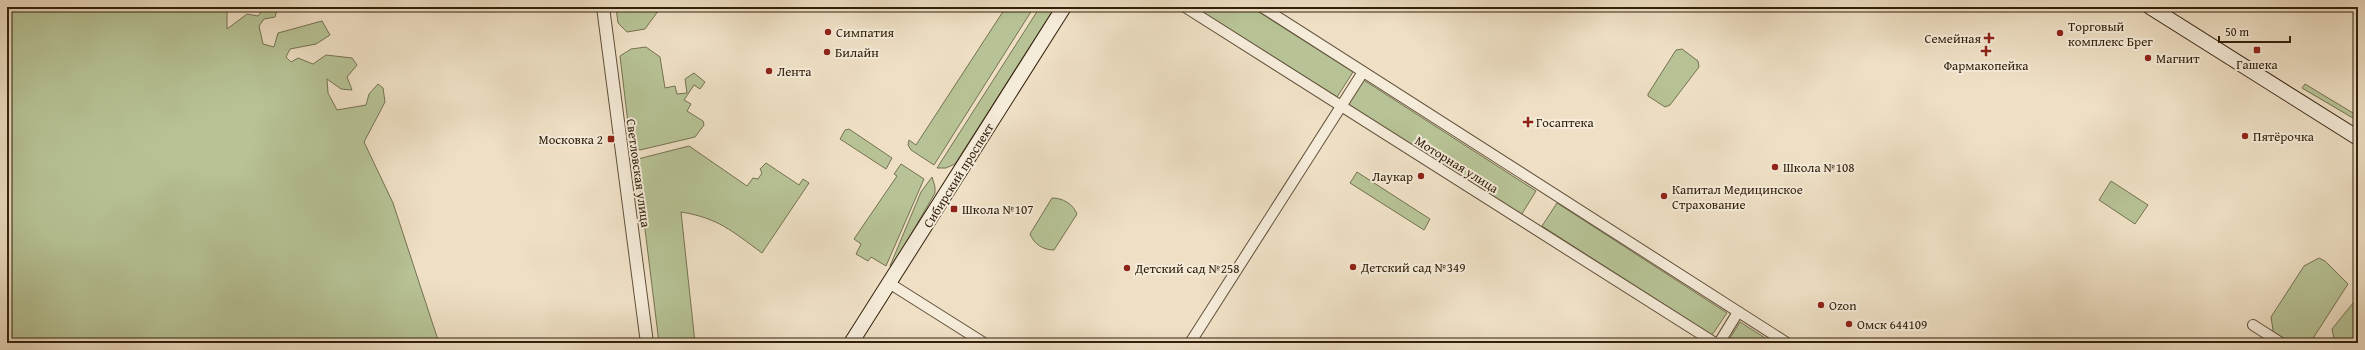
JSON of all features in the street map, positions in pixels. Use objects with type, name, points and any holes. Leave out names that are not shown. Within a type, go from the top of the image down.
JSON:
[{"type":"main road","name":"Сибирский проспект","points":[[851,343],[1064,7]]},
{"type":"main road","points":[[2150,7],[2358,138]]},
{"type":"street","name":"Светловская улица","points":[[603,7],[647,343]]},
{"type":"street","name":"Моторная улица","points":[[1185,7],[1715,343]]},
{"type":"street","name":"Моторная улица","points":[[1262,7],[1787,343]]},
{"type":"street","points":[[1190,343],[1363,72]]},
{"type":"street","points":[[889,283],[984,343]]},
{"type":"street","points":[[1719,343],[1738,312]]},
{"type":"street","points":[[2253,326],[2281,343]]},
{"type":"green space","points":[[7,7],[227,7],[227,29],[247,14],[258,16],[263,10],[260,7],[278,7],[275,17],[264,19],[259,26],[263,44],[274,47],[278,33],[322,21],[330,35],[316,44],[290,49],[286,57],[291,62],[298,58],[313,64],[326,55],[352,58],[357,65],[347,77],[352,90],[341,89],[327,79],[328,93],[337,110],[366,105],[369,94],[378,84],[383,88],[385,102],[364,142],[393,203],[439,343],[7,343]]},
{"type":"green space","points":[[616,7],[661,7],[645,29],[627,32],[618,23]]},
{"type":"green space","points":[[1006,7],[1034,7],[934,165],[911,150],[908,145],[909,140],[916,145]]},
{"type":"green space","points":[[1040,7],[1055,7],[955,164],[946,168],[937,168]]},
{"type":"green space","points":[[1194,7],[1251,7],[1353,72],[1337,97]]},
{"type":"green space","points":[[646,47],[660,57],[665,88],[675,86],[677,94],[687,93],[685,79],[694,73],[705,82],[700,89],[694,85],[684,100],[691,104],[687,111],[703,121],[704,125],[695,137],[640,150],[634,148],[630,140],[620,56],[631,49]]},
{"type":"green space","points":[[1682,49],[1698,61],[1699,67],[1670,105],[1665,107],[1648,96],[1648,94],[1676,50]]},
{"type":"green space","points":[[1362,79],[1536,191],[1520,217],[1345,105]]},
{"type":"green space","points":[[2305,84],[2358,116],[2358,121],[2302,88]]},
{"type":"green space","points":[[849,129],[892,158],[886,169],[840,139],[845,130]]},
{"type":"green space","points":[[689,146],[747,186],[753,178],[758,179],[762,173],[760,169],[766,163],[799,185],[803,179],[809,183],[762,253],[724,226],[705,218],[681,212],[695,343],[659,343],[637,164],[638,159]]},
{"type":"green space","points":[[901,164],[924,179],[886,266],[871,257],[868,261],[856,254],[861,244],[854,239],[897,176],[894,174]]},
{"type":"green space","points":[[1357,172],[1430,219],[1424,230],[1350,183]]},
{"type":"green space","points":[[932,177],[935,193],[892,267],[890,266],[921,192]]},
{"type":"green space","points":[[2111,181],[2148,205],[2135,224],[2099,200]]},
{"type":"green space","points":[[1052,198],[1067,202],[1073,207],[1077,214],[1054,250],[1039,246],[1030,234]]},
{"type":"green space","points":[[1557,203],[1727,313],[1712,335],[1542,226]]},
{"type":"green space","points":[[2319,258],[2325,261],[2348,284],[2310,343],[2275,343],[2271,317],[2304,266]]},
{"type":"green space","points":[[2358,297],[2358,343],[2335,343],[2332,329]]},
{"type":"green space","points":[[1740,322],[1773,343],[1727,343]]},
{"type":"place","name":"Симпатия","points":[[828,32]]},
{"type":"place","name":"Торговый комплекс Брег","points":[[2060,33]]},
{"type":"place","name":"Семейная","points":[[1989,38]]},
{"type":"place","name":"Гашека","points":[[2257,50]]},
{"type":"place","name":"Фармакопейка","points":[[1986,51]]},
{"type":"place","name":"Билайн","points":[[827,52]]},
{"type":"place","name":"Магнит","points":[[2148,58]]},
{"type":"place","name":"Лента","points":[[769,71]]},
{"type":"place","name":"Госаптека","points":[[1528,122]]},
{"type":"place","name":"Пятёрочка","points":[[2245,136]]},
{"type":"place","name":"Московка 2","points":[[611,139]]},
{"type":"place","name":"Школа №108","points":[[1775,167]]},
{"type":"place","name":"Лаукар","points":[[1421,176]]},
{"type":"place","name":"Капитал Медицинское Страхование","points":[[1664,196]]},
{"type":"place","name":"Школа №107","points":[[954,209]]},
{"type":"place","name":"Детский сад №349","points":[[1353,267]]},
{"type":"place","name":"Детский сад №258","points":[[1127,268]]},
{"type":"place","name":"Ozon","points":[[1821,305]]},
{"type":"place","name":"Омск 644109","points":[[1849,324]]}]
